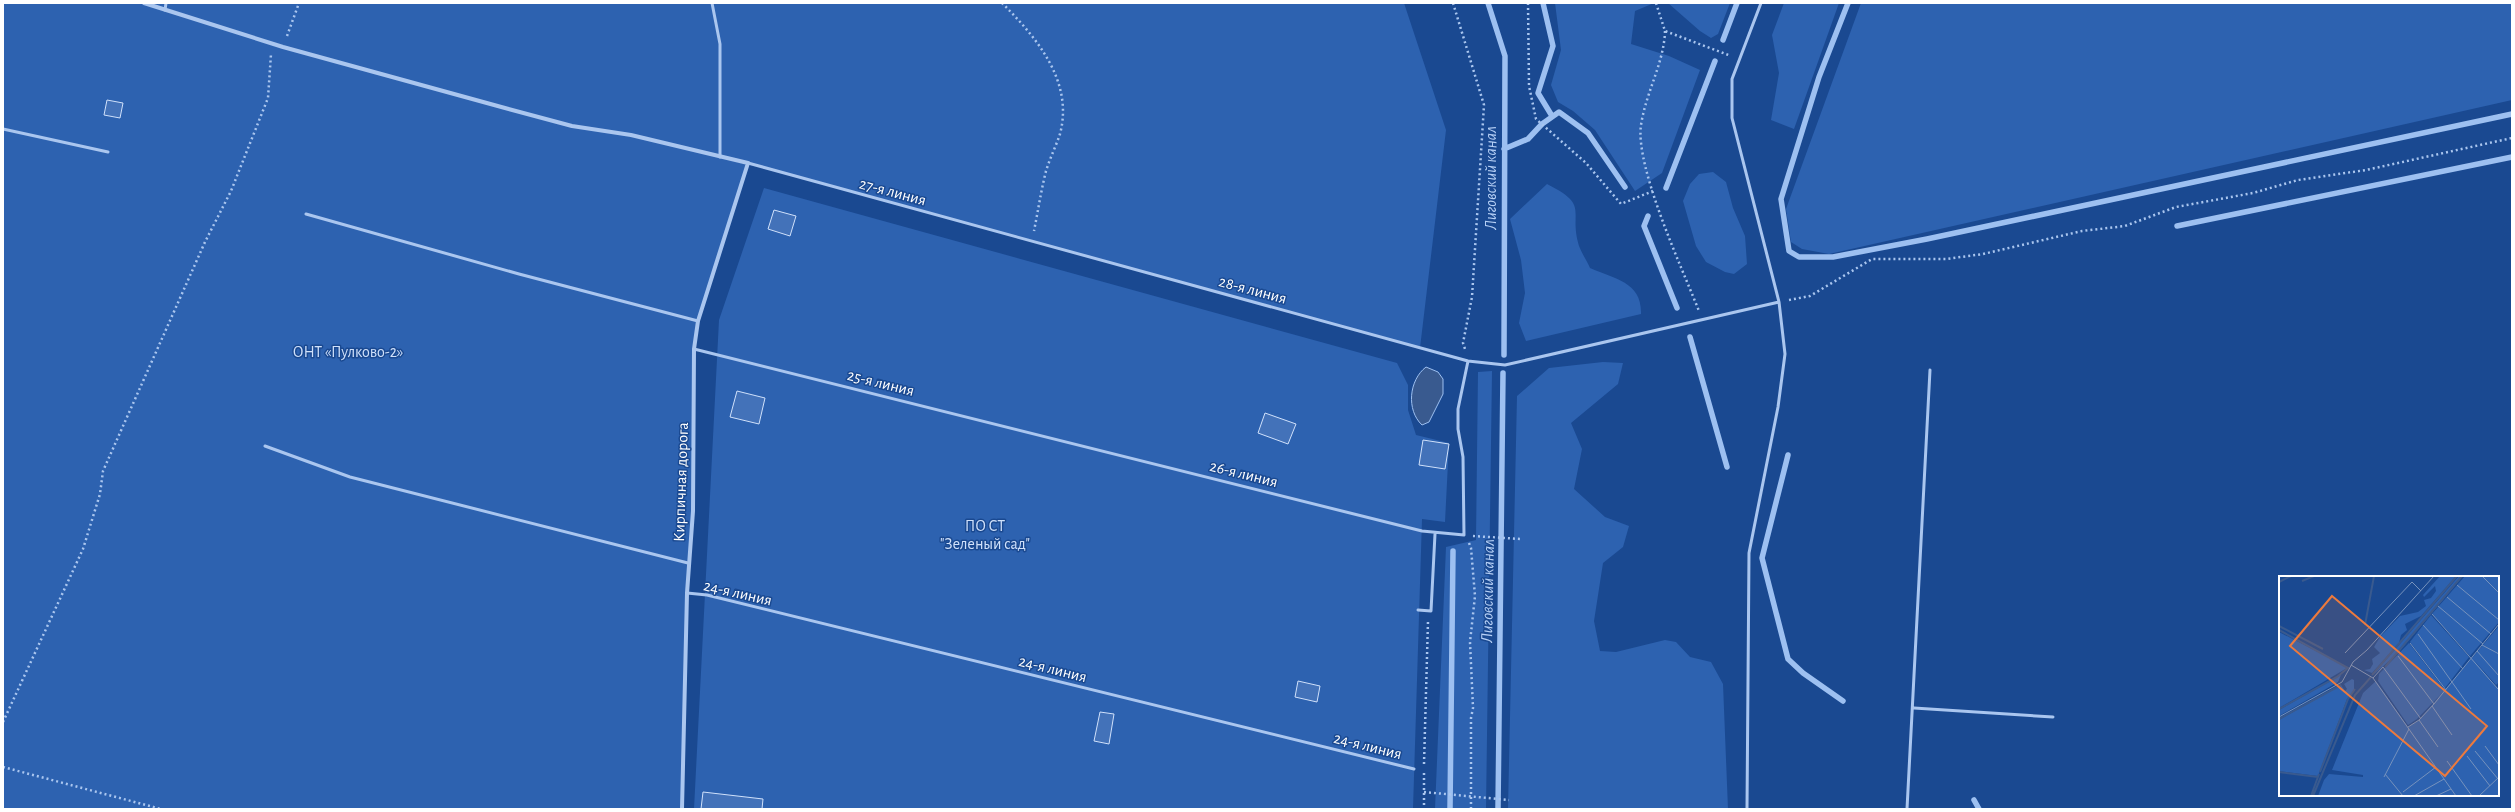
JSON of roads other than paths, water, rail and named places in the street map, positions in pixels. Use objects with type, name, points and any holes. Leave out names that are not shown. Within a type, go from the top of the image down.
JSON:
[{"type":"street","points":[[144,3],[283,47],[572,126],[631,135],[748,163]]},
{"type":"street","name":"Кирпичная дорога","points":[[682,809],[688,563],[693,511],[694,348],[698,321],[748,163]]},
{"type":"lane","points":[[165,10],[166,3]]},
{"type":"lane","points":[[712,3],[720,44],[720,157]]},
{"type":"lane","points":[[1747,809],[1749,730],[1748,572],[1753,531],[1778,407],[1785,354],[1779,302],[1732,118],[1732,79],[1761,3]]},
{"type":"lane","points":[[3,129],[108,152]]},
{"type":"lane","name":"27-я линия","points":[[748,163],[1032,241]]},
{"type":"lane","points":[[306,214],[519,274],[698,321]]},
{"type":"lane","name":"28-я линия","points":[[1032,241],[1468,361],[1505,365],[1779,302]]},
{"type":"lane","name":"25-я линия","points":[[694,348],[1061,439]]},
{"type":"lane","name":"26-я линия","points":[[1061,439],[1422,531],[1435,534],[1464,535],[1464,457],[1458,429],[1458,409],[1468,361]]},
{"type":"lane","points":[[1907,809],[1914,708],[1930,370]]},
{"type":"lane","points":[[265,446],[350,477],[688,563]]},
{"type":"lane","points":[[1418,610],[1431,611],[1435,534]]},
{"type":"lane","name":"24-я линия","points":[[687,594],[714,597],[1414,769]]},
{"type":"lane","points":[[1914,708],[2053,717]]},
{"type":"waterway","name":"Лиговский канал","points":[[1488,3],[1505,56],[1504,355]]},
{"type":"waterway","points":[[1543,3],[1553,46],[1538,93],[1552,116]]},
{"type":"waterway","points":[[1723,40],[1737,3]]},
{"type":"waterway","points":[[1848,3],[1819,77],[1781,199],[1789,251],[1799,257],[1833,257],[1927,239],[2512,114]]},
{"type":"waterway","points":[[1666,188],[1715,61]]},
{"type":"waterway","points":[[1504,149],[1528,139],[1542,124],[1559,112],[1588,133],[1625,187]]},
{"type":"waterway","points":[[2177,226],[2512,157]]},
{"type":"waterway","points":[[1648,216],[1644,226],[1677,308]]},
{"type":"waterway","points":[[1690,337],[1727,467]]},
{"type":"waterway","name":"Лиговский канал","points":[[1498,809],[1503,373]]},
{"type":"waterway","points":[[1788,455],[1762,558],[1788,659],[1803,673],[1843,701]]},
{"type":"waterway","points":[[1450,809],[1453,551]]},
{"type":"waterway","points":[[1974,800],[1979,809]]},
{"type":"park label","name":"ОНТ «Пулково-2»","points":[[348,351]]},
{"type":"park label","name":"ПО СТ \"Зеленый сад\"","points":[[985,534]]}]
